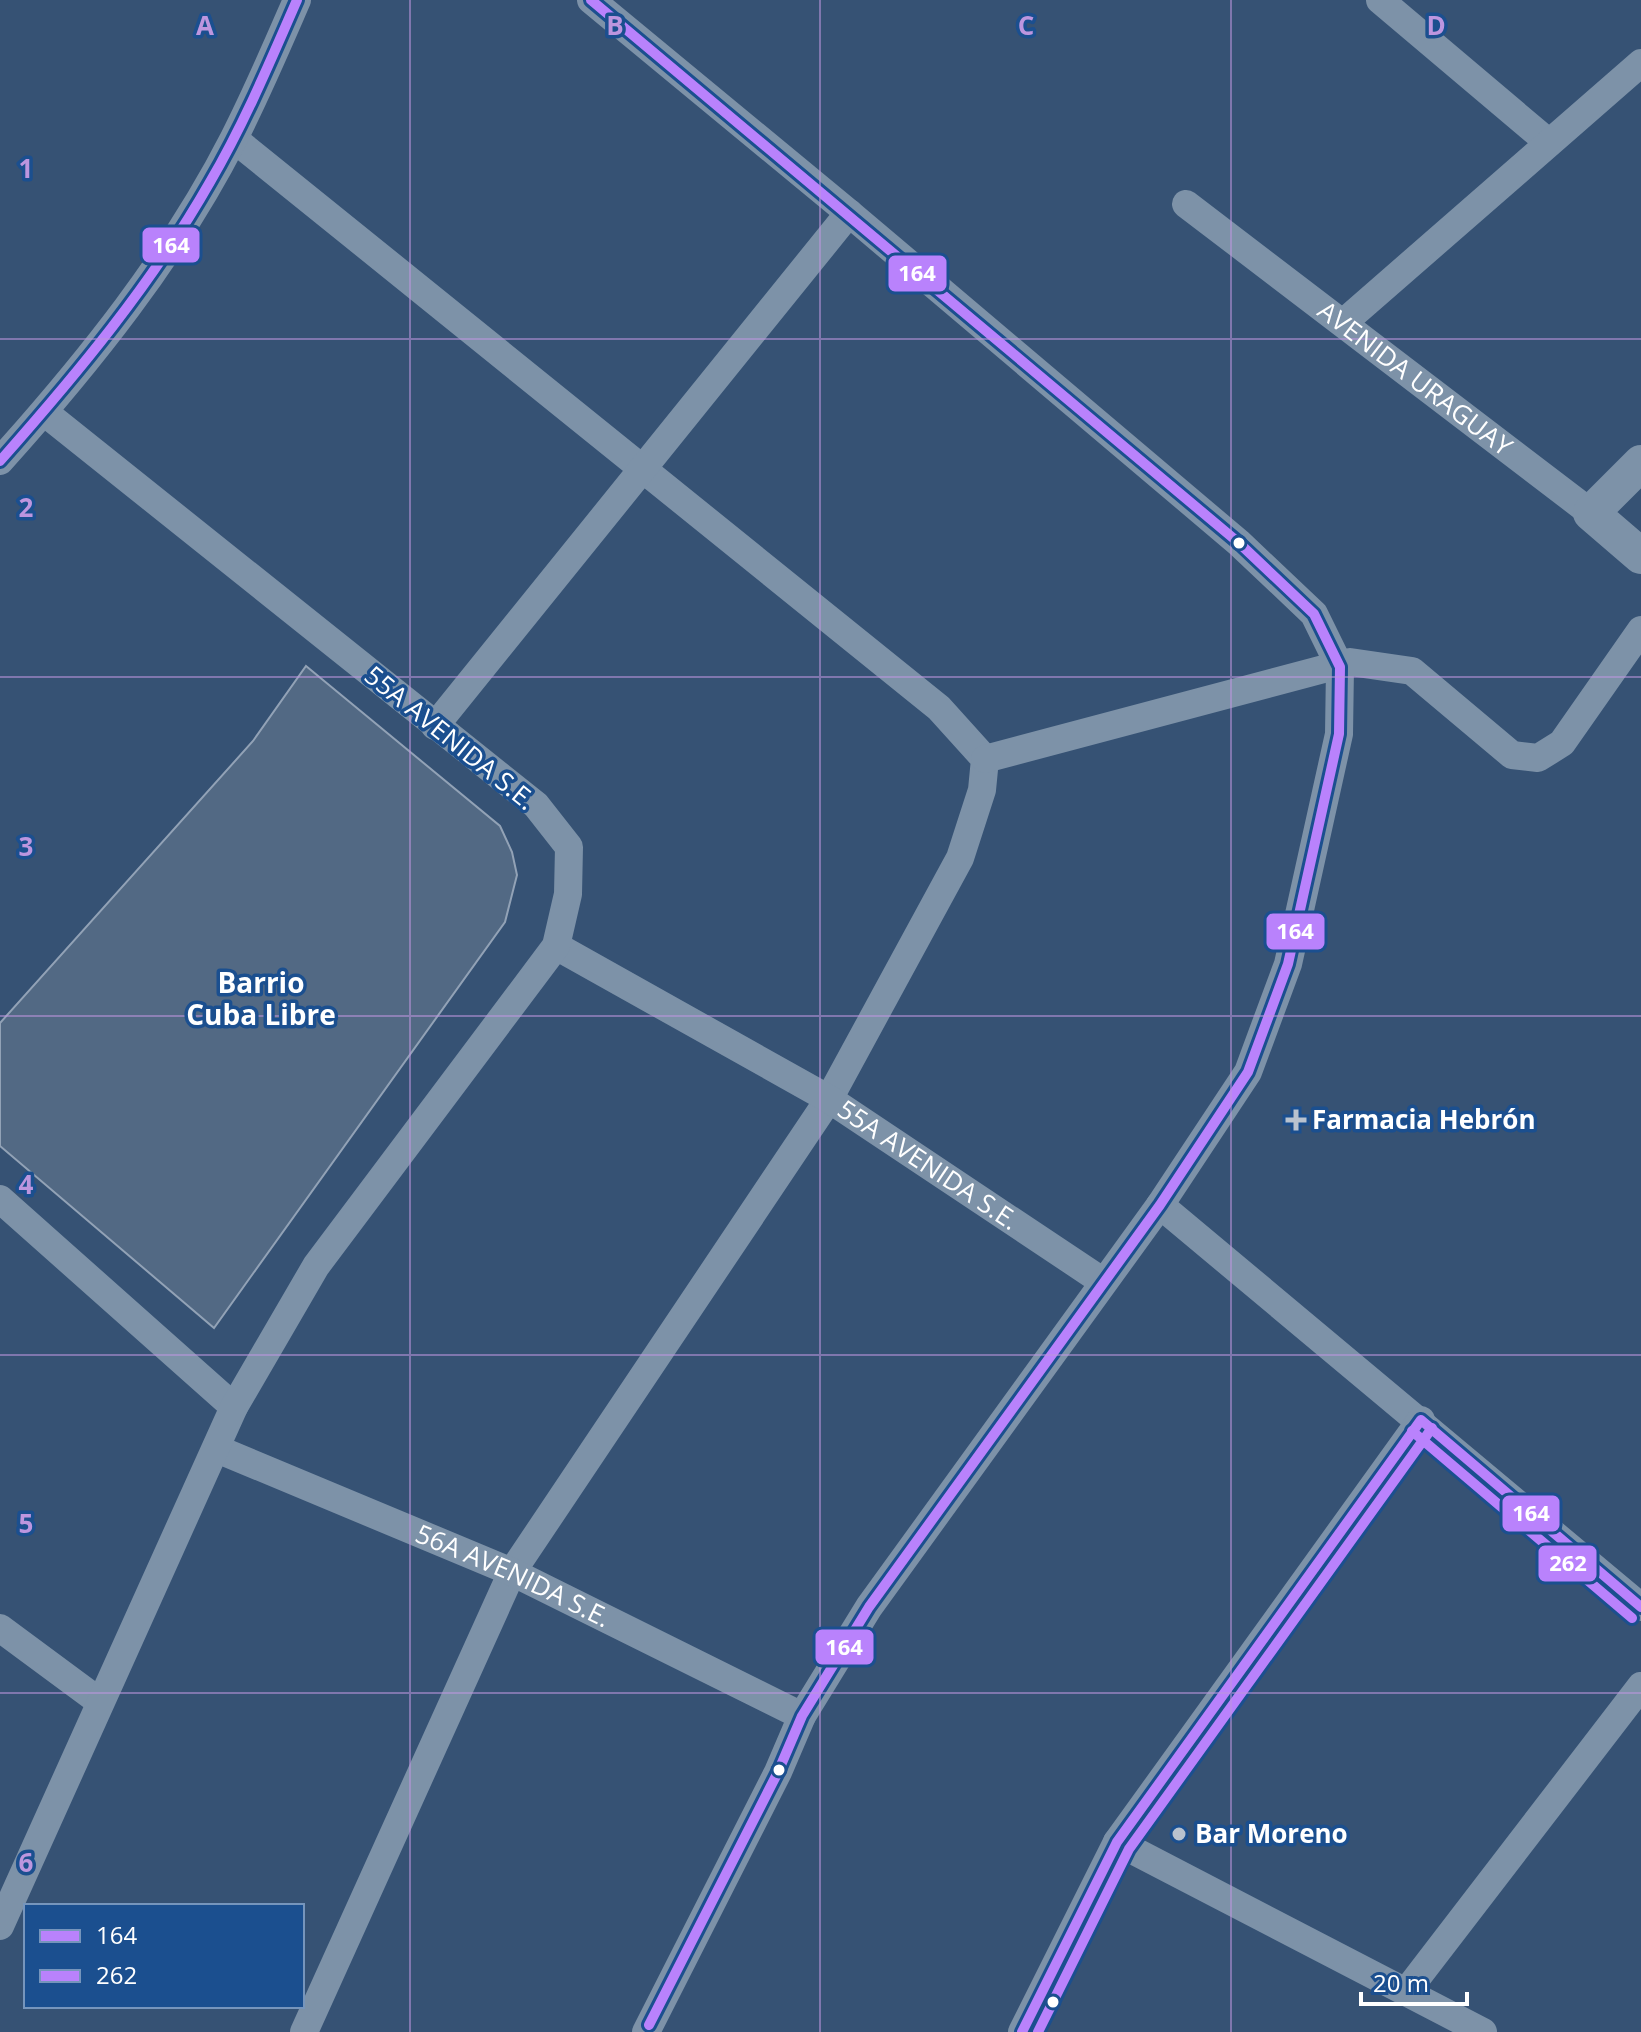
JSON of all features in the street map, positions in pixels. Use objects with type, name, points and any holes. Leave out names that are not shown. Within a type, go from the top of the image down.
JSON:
[{"type":"street","points":[[0,461],[44,412],[153,274],[234,139],[297,0]]},
{"type":"street","points":[[591,0],[849,213],[1239,543],[1314,614],[1340,667],[1339,734],[1288,964],[1248,1072],[1160,1205],[1102,1281],[869,1607],[802,1716],[654,2030]]},
{"type":"street","points":[[1380,0],[1548,142]]},
{"type":"street","points":[[1343,323],[1641,63]]},
{"type":"street","points":[[234,139],[939,708],[985,759],[982,790],[960,858],[829,1099],[512,1572],[304,2032]]},
{"type":"street","name":"AVENIDA URAGUAY","points":[[1186,204],[1591,513],[1641,556]]},
{"type":"street","points":[[435,726],[849,213]]},
{"type":"street","name":"55A AVENIDA S.E.","points":[[44,412],[536,805],[569,847],[568,894],[556,946],[829,1099],[1102,1281]]},
{"type":"street","points":[[1591,513],[1641,463]]},
{"type":"street","points":[[985,759],[1350,662],[1412,671],[1512,755],[1538,758],[1562,743],[1641,630]]},
{"type":"street","points":[[0,1926],[234,1407],[316,1266],[556,946]]},
{"type":"street","points":[[0,1199],[234,1407]]},
{"type":"street","points":[[1160,1205],[1421,1420],[1641,1607]]},
{"type":"street","points":[[1022,2032],[1117,1842],[1421,1420]]},
{"type":"street","name":"56A AVENIDA S.E.","points":[[217,1449],[512,1572],[802,1716]]},
{"type":"street","points":[[0,1628],[100,1702]]},
{"type":"street","points":[[1406,1992],[1641,1686]]},
{"type":"street","points":[[1117,1842],[1483,2032]]},
{"type":"building","points":[[306,666],[500,826],[512,852],[517,875],[505,922],[214,1328],[0,1146],[0,1023],[253,741]]},
{"type":"transit line","name":"164","points":[[0,461],[112,327],[164,256],[234,138],[297,0]]},
{"type":"transit line","name":"164","points":[[591,0],[1239,543],[1314,614],[1340,667],[1339,734],[1288,964],[1248,1072],[1160,1205],[869,1607],[802,1716],[778,1772],[649,2025]]},
{"type":"transit line","name":"164","points":[[1421,1420],[1641,1607]]},
{"type":"transit line","name":"164","points":[[1022,2032],[1117,1842],[1421,1420]]},
{"type":"transit line","name":"262","points":[[1038,2032],[1129,1849],[1432,1428]]},
{"type":"transit line","name":"262","points":[[1412,1431],[1632,1618]]},
{"type":"place","name":"Farmacia Hebrón","points":[[1296,1120]]},
{"type":"place","name":"Bar Moreno","points":[[1179,1834]]},
{"type":"district","name":"Barrio Cuba Libre","points":[[261,999]]}]
